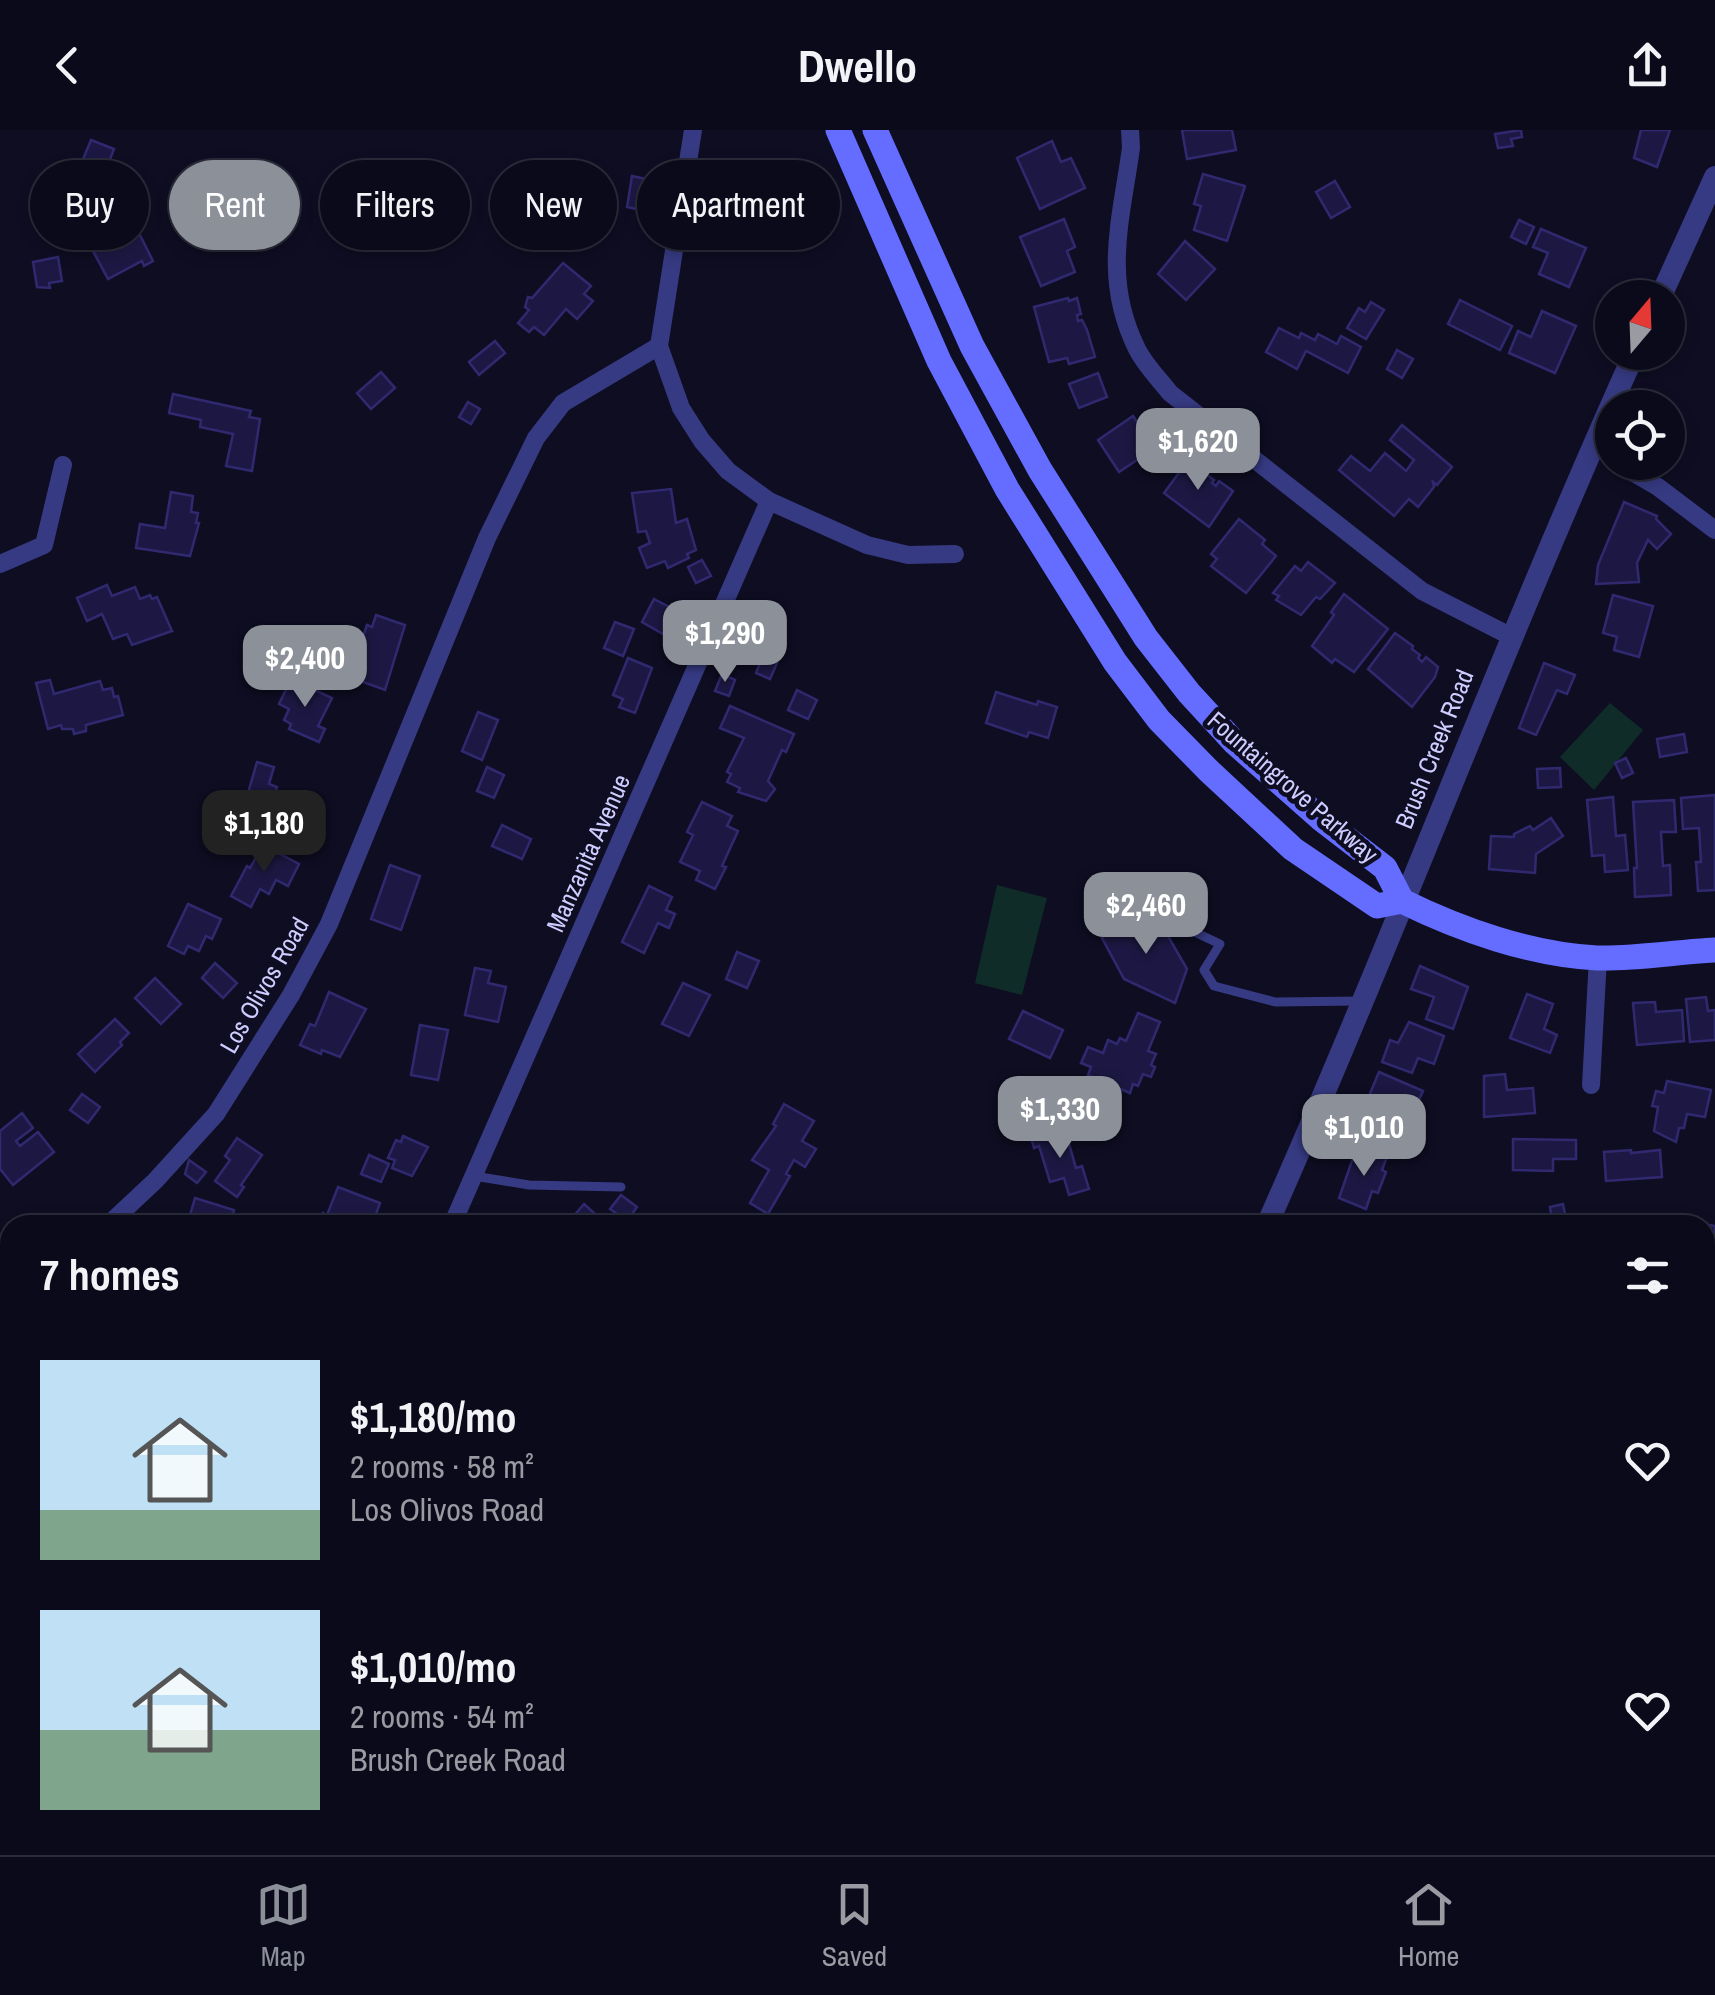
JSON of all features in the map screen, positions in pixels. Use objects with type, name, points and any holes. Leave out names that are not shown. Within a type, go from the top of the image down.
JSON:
[{"type":"main road","name":"Fountaingrove Parkway","points":[[838,130],[939,361],[1007,489],[1115,662],[1158,720],[1293,849],[1377,906],[1402,901],[1385,868],[1320,818],[1235,743],[1146,638],[1040,470],[980,362],[875,130]]},
{"type":"main road","points":[[1402,901],[1496,938],[1549,952],[1598,958],[1715,950]]},
{"type":"street","points":[[693,130],[659,346],[681,408],[728,471],[769,501],[866,545],[908,555],[955,554]]},
{"type":"street","points":[[1130,130],[1131,148],[1114,270],[1117,292],[1139,353],[1170,393],[1422,592],[1510,636]]},
{"type":"street","points":[[1668,280],[1715,177]]},
{"type":"street","name":"Los Olivos Road","points":[[119,1215],[216,1114],[291,995],[329,924],[486,538],[536,438],[563,402],[659,346]]},
{"type":"street","name":"Brush Creek Road","points":[[1270,1215],[1364,1001],[1510,636],[1627,370]]},
{"type":"street","points":[[1590,452],[1595,454]]},
{"type":"street","points":[[0,564],[44,545],[63,466]]},
{"type":"street","points":[[1646,480],[1715,530]]},
{"type":"street","name":"Manzanita Avenue","points":[[456,1215],[769,501]]},
{"type":"street","points":[[1592,1084],[1598,958]]},
{"type":"lane","points":[[1133,903],[1220,944],[1204,970],[1214,986],[1276,1002],[1364,1001]]},
{"type":"lane","points":[[474,1176],[528,1185],[621,1186]]},
{"type":"green space","points":[[1610,703],[1643,730],[1594,790],[1560,757]]},
{"type":"green space","points":[[997,885],[1047,898],[1022,995],[975,983]]},
{"type":"building","points":[[1182,130],[1232,130],[1236,150],[1187,159]]},
{"type":"building","points":[[1521,130],[1522,137],[1511,139],[1513,146],[1498,148],[1495,134]]},
{"type":"building","points":[[1641,130],[1670,130],[1657,167],[1634,158]]},
{"type":"building","points":[[91,140],[114,149],[110,160],[83,160]]},
{"type":"building","points":[[1052,141],[1061,162],[1071,158],[1085,188],[1040,209],[1017,158]]},
{"type":"building","points":[[1203,174],[1245,186],[1227,241],[1194,230],[1201,206],[1194,204]]},
{"type":"building","points":[[632,176],[637,177],[637,209],[627,207]]},
{"type":"building","points":[[1335,181],[1350,207],[1331,218],[1316,192]]},
{"type":"building","points":[[1064,219],[1075,247],[1067,251],[1075,272],[1041,286],[1020,237]]},
{"type":"building","points":[[1519,220],[1534,227],[1526,244],[1511,237]]},
{"type":"building","points":[[1541,229],[1586,248],[1569,287],[1539,274],[1548,253],[1533,247]]},
{"type":"building","points":[[1185,241],[1215,269],[1186,300],[1158,274]]},
{"type":"building","points":[[148,250],[153,261],[144,266],[142,261],[108,279],[93,251]]},
{"type":"building","points":[[58,257],[62,281],[49,283],[50,288],[37,287],[33,262]]},
{"type":"building","points":[[563,263],[591,286],[584,294],[593,301],[577,319],[566,309],[544,335],[534,327],[529,332],[518,323],[529,310],[525,307],[528,297],[532,298]]},
{"type":"building","points":[[1077,298],[1081,314],[1077,315],[1078,321],[1082,320],[1087,330],[1095,357],[1069,364],[1067,358],[1049,362],[1034,307]]},
{"type":"building","points":[[1460,300],[1512,326],[1500,350],[1448,324]]},
{"type":"building","points":[[1371,302],[1384,310],[1366,339],[1347,328],[1359,308],[1365,312]]},
{"type":"building","points":[[1542,311],[1576,326],[1555,373],[1509,353],[1518,331],[1531,337]]},
{"type":"building","points":[[1279,328],[1299,338],[1301,333],[1315,340],[1318,334],[1337,344],[1341,336],[1361,347],[1348,373],[1306,351],[1297,369],[1266,352]]},
{"type":"building","points":[[495,341],[505,353],[479,375],[469,362]]},
{"type":"building","points":[[1397,350],[1413,359],[1402,378],[1387,369]]},
{"type":"building","points":[[381,372],[395,388],[371,409],[357,393]]},
{"type":"building","points":[[1098,373],[1107,397],[1079,408],[1069,384]]},
{"type":"building","points":[[173,394],[251,411],[249,417],[260,419],[252,471],[226,466],[233,434],[200,427],[201,420],[169,413]]},
{"type":"building","points":[[468,402],[480,409],[471,424],[459,417]]},
{"type":"building","points":[[1133,416],[1155,448],[1119,472],[1098,440]]},
{"type":"building","points":[[1402,425],[1452,467],[1437,485],[1433,482],[1434,487],[1418,507],[1409,499],[1394,516],[1339,470],[1351,456],[1370,471],[1385,453],[1406,471],[1414,460],[1390,440]]},
{"type":"building","points":[[1190,458],[1208,471],[1212,483],[1216,486],[1219,481],[1233,491],[1209,527],[1164,493]]},
{"type":"building","points":[[671,489],[676,523],[687,519],[696,550],[668,568],[665,561],[647,568],[639,548],[650,543],[646,531],[638,532],[632,493]]},
{"type":"building","points":[[171,492],[193,496],[191,512],[198,513],[199,523],[190,556],[136,548],[140,524],[165,528]]},
{"type":"building","points":[[1624,502],[1657,516],[1671,534],[1657,549],[1648,540],[1637,563],[1639,582],[1596,584],[1598,565]]},
{"type":"building","points":[[1239,519],[1265,540],[1262,544],[1276,556],[1246,593],[1211,566],[1217,559],[1211,554]]},
{"type":"building","points":[[702,560],[711,576],[696,583],[688,567]]},
{"type":"building","points":[[1308,562],[1335,583],[1301,615],[1276,600],[1279,596],[1273,593],[1295,566],[1301,571]]},
{"type":"building","points":[[107,585],[112,596],[135,587],[140,599],[157,597],[172,631],[132,645],[127,634],[113,639],[102,614],[87,621],[77,598]]},
{"type":"building","points":[[1344,594],[1388,629],[1354,672],[1335,659],[1332,663],[1312,646]]},
{"type":"building","points":[[1613,595],[1653,606],[1639,657],[1614,650],[1617,637],[1603,633]]},
{"type":"building","points":[[654,599],[675,610],[663,634],[642,622]]},
{"type":"building","points":[[376,615],[405,625],[385,690],[349,677],[367,625],[372,627]]},
{"type":"building","points":[[615,622],[634,629],[623,656],[604,648]]},
{"type":"building","points":[[752,624],[777,636],[768,660],[777,663],[770,679],[756,673],[762,658],[748,653],[752,642],[746,640]]},
{"type":"building","points":[[1395,633],[1413,646],[1422,662],[1426,657],[1438,667],[1412,707],[1368,669]]},
{"type":"building","points":[[628,658],[652,668],[635,713],[619,707],[623,699],[613,695]]},
{"type":"building","points":[[1544,663],[1575,675],[1567,694],[1557,690],[1536,735],[1519,728]]},
{"type":"building","points":[[722,674],[735,680],[729,696],[715,691]]},
{"type":"building","points":[[291,679],[332,698],[318,726],[325,729],[319,742],[289,729],[291,724],[284,720],[289,709],[279,704]]},
{"type":"building","points":[[50,680],[54,694],[100,681],[103,690],[112,688],[114,697],[118,696],[123,715],[86,725],[86,731],[74,734],[73,729],[62,729],[61,725],[48,729],[36,683]]},
{"type":"building","points":[[797,690],[817,700],[808,719],[788,710]]},
{"type":"building","points":[[996,692],[1057,707],[1048,738],[1029,732],[1027,737],[986,723]]},
{"type":"building","points":[[730,706],[794,734],[768,781],[775,789],[766,801],[738,792],[740,788],[727,782],[731,774],[727,772],[744,738],[720,728]]},
{"type":"building","points":[[478,712],[498,720],[482,760],[462,751]]},
{"type":"building","points":[[1684,734],[1687,752],[1660,757],[1657,739]]},
{"type":"building","points":[[1626,758],[1633,773],[1622,778],[1615,763]]},
{"type":"building","points":[[257,762],[274,767],[269,784],[277,787],[266,823],[250,818],[252,812],[243,810]]},
{"type":"building","points":[[487,767],[504,775],[494,798],[477,791]]},
{"type":"building","points":[[1560,768],[1561,787],[1538,788],[1537,769]]},
{"type":"building","points":[[1715,795],[1715,890],[1698,891],[1699,828],[1683,829],[1681,798]]},
{"type":"building","points":[[1613,797],[1616,836],[1625,835],[1628,870],[1605,872],[1604,855],[1592,856],[1587,800]]},
{"type":"building","points":[[1674,800],[1676,832],[1661,832],[1663,866],[1670,865],[1671,895],[1635,897],[1633,802]]},
{"type":"building","points":[[702,802],[732,816],[727,826],[738,831],[715,889],[696,880],[700,871],[680,862],[693,835],[687,832]]},
{"type":"building","points":[[280,813],[300,818],[294,839],[274,834]]},
{"type":"building","points":[[1551,818],[1563,836],[1536,854],[1535,873],[1489,869],[1491,836],[1514,837]]},
{"type":"building","points":[[502,825],[531,839],[522,859],[492,846]]},
{"type":"building","points":[[263,845],[299,864],[288,886],[276,880],[269,894],[260,889],[251,907],[231,896]]},
{"type":"building","points":[[390,865],[420,876],[401,930],[371,919]]},
{"type":"building","points":[[649,886],[672,897],[666,910],[675,914],[669,928],[658,923],[644,953],[622,942]]},
{"type":"building","points":[[188,904],[221,919],[212,939],[206,936],[199,951],[188,946],[184,954],[168,946]]},
{"type":"building","points":[[1113,919],[1161,924],[1187,969],[1175,1003],[1124,979],[1102,938]]},
{"type":"building","points":[[737,952],[759,961],[747,988],[726,979]]},
{"type":"building","points":[[215,963],[237,983],[223,998],[202,978]]},
{"type":"building","points":[[1420,966],[1468,987],[1453,1029],[1426,1019],[1434,997],[1411,989]]},
{"type":"building","points":[[475,968],[491,971],[488,983],[506,987],[498,1022],[465,1015]]},
{"type":"building","points":[[155,978],[181,1004],[161,1024],[135,998]]},
{"type":"building","points":[[683,983],[710,995],[689,1036],[662,1024]]},
{"type":"building","points":[[329,992],[366,1009],[340,1057],[300,1045],[310,1024],[315,1026]]},
{"type":"building","points":[[1527,994],[1553,1004],[1544,1029],[1557,1035],[1550,1053],[1510,1038]]},
{"type":"building","points":[[1706,997],[1708,1011],[1715,1010],[1715,1040],[1690,1042],[1686,999]]},
{"type":"building","points":[[1655,1002],[1656,1012],[1682,1010],[1684,1041],[1637,1045],[1633,1003]]},
{"type":"building","points":[[1023,1011],[1063,1030],[1050,1058],[1009,1039]]},
{"type":"building","points":[[1138,1013],[1160,1022],[1148,1051],[1156,1054],[1151,1077],[1143,1074],[1130,1093],[1088,1075],[1091,1067],[1081,1063],[1088,1047],[1103,1053],[1108,1040],[1117,1044],[1120,1038],[1126,1041]]},
{"type":"building","points":[[115,1019],[129,1033],[95,1072],[78,1054]]},
{"type":"building","points":[[1409,1022],[1444,1036],[1434,1064],[1418,1058],[1412,1073],[1382,1062],[1390,1040],[1398,1043]]},
{"type":"building","points":[[420,1025],[448,1030],[438,1080],[411,1075]]},
{"type":"building","points":[[1379,1072],[1423,1091],[1415,1109],[1402,1104],[1397,1117],[1366,1103]]},
{"type":"building","points":[[1505,1074],[1507,1090],[1533,1088],[1535,1113],[1484,1117],[1484,1076]]},
{"type":"building","points":[[1667,1081],[1711,1090],[1705,1117],[1687,1114],[1676,1142],[1654,1131],[1658,1107],[1652,1106],[1656,1091],[1664,1093]]},
{"type":"building","points":[[82,1094],[100,1107],[88,1123],[70,1110]]},
{"type":"building","points":[[784,1104],[814,1121],[802,1141],[816,1149],[805,1167],[794,1160],[786,1174],[790,1176],[768,1214],[750,1203],[769,1170],[752,1160],[776,1126],[773,1124]]},
{"type":"building","points":[[22,1113],[33,1128],[16,1141],[20,1146],[38,1132],[54,1152],[13,1185],[0,1169],[0,1131]]},
{"type":"building","points":[[1052,1127],[1056,1141],[1067,1137],[1076,1168],[1082,1166],[1089,1189],[1069,1195],[1064,1178],[1050,1182],[1039,1146],[1034,1148],[1030,1134]]},
{"type":"building","points":[[403,1136],[428,1147],[412,1176],[392,1168],[395,1160],[388,1158],[396,1140],[401,1142]]},
{"type":"building","points":[[237,1138],[262,1155],[237,1197],[215,1181],[230,1160],[225,1156]]},
{"type":"building","points":[[1513,1139],[1576,1140],[1576,1159],[1553,1159],[1553,1171],[1513,1170]]},
{"type":"building","points":[[1660,1150],[1662,1177],[1606,1181],[1604,1152]]},
{"type":"building","points":[[1378,1151],[1388,1154],[1382,1170],[1386,1172],[1378,1193],[1372,1191],[1366,1209],[1339,1198],[1355,1152],[1375,1159]]},
{"type":"building","points":[[369,1155],[389,1164],[381,1182],[361,1174]]},
{"type":"building","points":[[189,1160],[206,1172],[197,1183],[185,1174]]},
{"type":"building","points":[[338,1187],[380,1203],[376,1215],[327,1215]]},
{"type":"building","points":[[621,1195],[637,1207],[631,1215],[618,1215],[610,1209]]},
{"type":"building","points":[[195,1198],[234,1210],[233,1215],[190,1215]]},
{"type":"building","points":[[584,1204],[596,1215],[575,1215]]},
{"type":"building","points":[[1563,1204],[1565,1215],[1551,1215],[1550,1207]]}]
